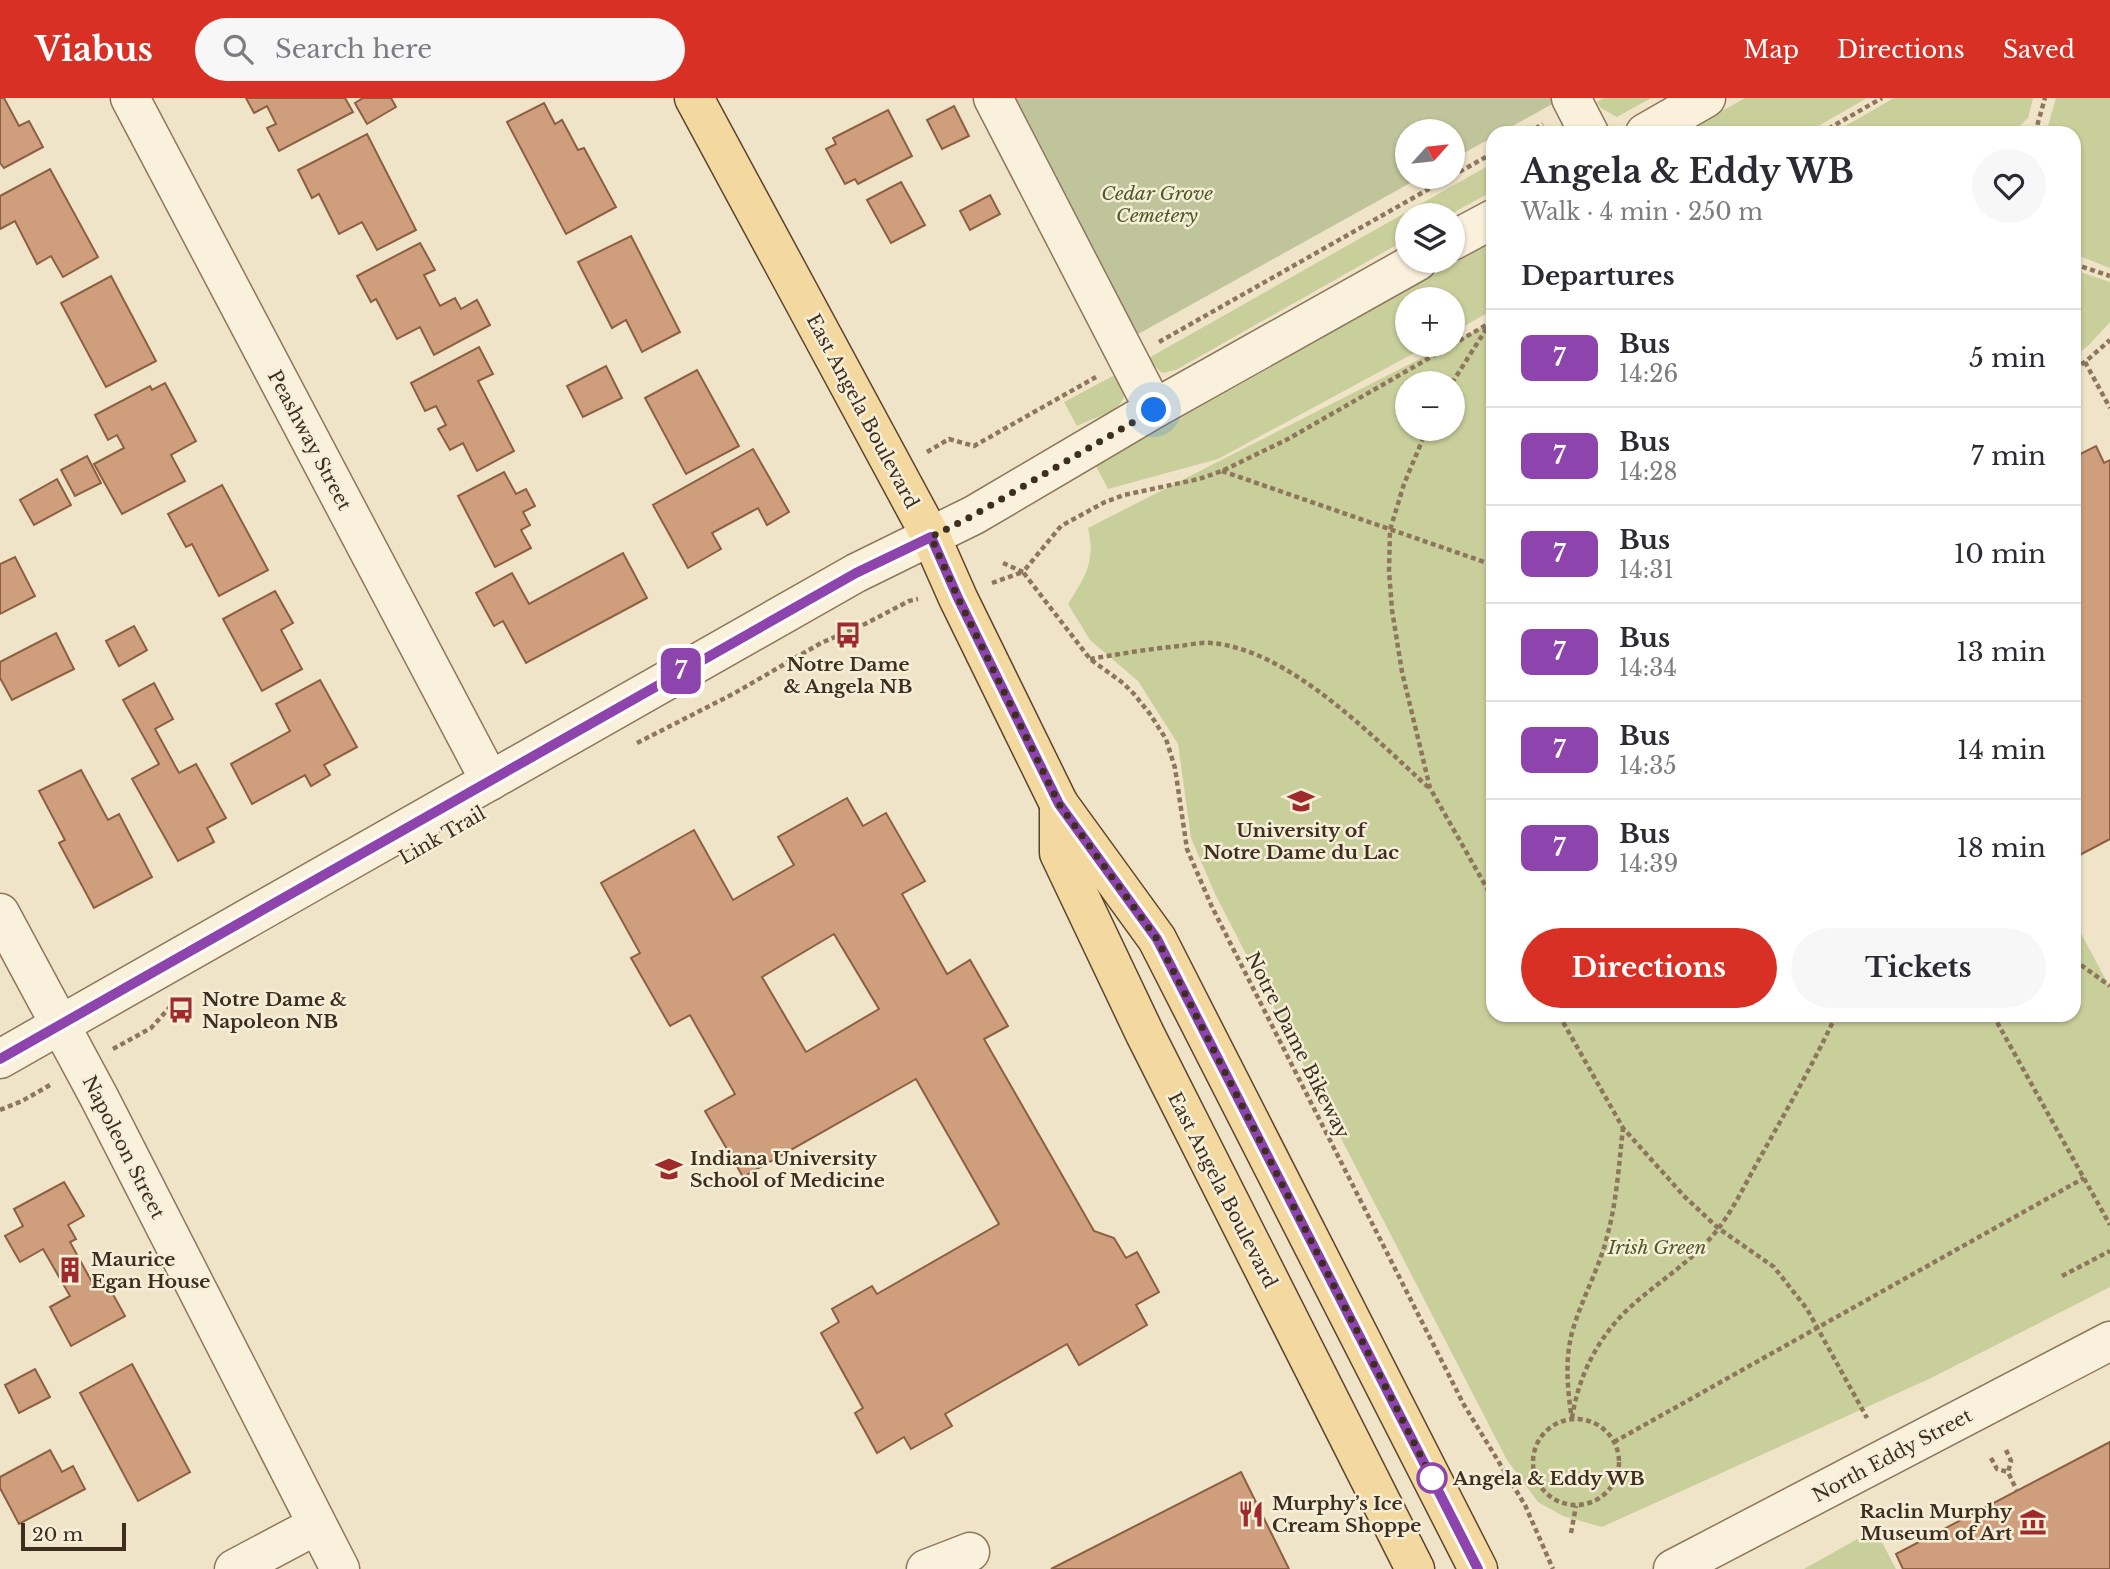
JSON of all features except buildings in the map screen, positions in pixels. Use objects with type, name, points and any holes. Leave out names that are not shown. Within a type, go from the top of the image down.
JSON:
[{"type":"main road","name":"East Angela Boulevard","points":[[694,98],[931,537],[1059,804],[1157,939],[1478,1569]]},
{"type":"main road","name":"East Angela Boulevard","points":[[1059,804],[1059,853],[1144,1034],[1415,1569]]},
{"type":"street","name":"Peashway Street","points":[[130,98],[490,781]]},
{"type":"street","points":[[993,98],[1154,410]]},
{"type":"street","points":[[1571,98],[1585,126]]},
{"type":"street","points":[[1657,126],[1706,98]]},
{"type":"street","points":[[1465,234],[1486,223]]},
{"type":"street","points":[[0,1059],[856,573],[974,515],[1397,273]]},
{"type":"street","name":"Napoleon Street","points":[[0,913],[83,1066],[340,1569]]},
{"type":"street","name":"North Eddy Street","points":[[1673,1569],[2110,1341]]},
{"type":"street","points":[[234,1569],[317,1525]]},
{"type":"street","points":[[926,1569],[970,1552]]},
{"type":"path","points":[[1833,126],[1882,98]]},
{"type":"path","points":[[2037,126],[2045,98]]},
{"type":"path","points":[[1465,168],[1486,157]]},
{"type":"path","points":[[927,452],[949,439],[974,446],[1428,189]]},
{"type":"path","points":[[2081,266],[2110,276]]},
{"type":"path","points":[[1465,337],[1486,325]]},
{"type":"path","points":[[1460,371],[1486,330]]},
{"type":"path","points":[[2081,365],[2110,340]]},
{"type":"path","points":[[1001,581],[1023,572],[1061,526],[1105,502],[1222,471],[1288,439],[1431,357]]},
{"type":"path","points":[[2085,362],[2110,408]]},
{"type":"path","points":[[1422,441],[1404,484],[1390,530],[1392,610],[1402,672],[1430,788],[1486,886]]},
{"type":"path","points":[[1222,471],[1486,563]]},
{"type":"path","points":[[1003,564],[1023,572]]},
{"type":"path","name":"Notre Dame Bikeway","points":[[1023,572],[1090,659],[1123,683],[1150,714],[1166,739],[1175,768],[1187,849],[1212,907],[1465,1405],[1525,1505],[1553,1569]]},
{"type":"path","points":[[633,745],[733,694],[821,643],[909,601]]},
{"type":"path","points":[[1090,659],[1209,643],[1230,646],[1262,658],[1304,680],[1430,788]]},
{"type":"path","points":[[2081,965],[2110,986]]},
{"type":"path","points":[[0,1110],[23,1101],[150,1028],[170,1006]]},
{"type":"path","points":[[1563,1022],[1623,1128],[1684,1196],[1718,1228],[1774,1267],[1818,1328],[1867,1418]]},
{"type":"path","points":[[1572,1418],[1577,1389],[1588,1363],[1611,1328],[1624,1313],[1683,1266],[1718,1228],[1796,1093],[1832,1022]]},
{"type":"path","points":[[1997,1022],[2110,1226]]},
{"type":"path","points":[[1572,1418],[1567,1389],[1567,1363],[1573,1329],[1600,1264],[1608,1234],[1623,1128]]},
{"type":"path","points":[[1614,1442],[2084,1178]]},
{"type":"path","points":[[2062,1276],[2110,1251]]},
{"type":"path","points":[[1572,1418],[1598,1424],[1614,1442],[1618,1455],[1618,1470],[1605,1494],[1592,1502],[1576,1506],[1552,1498],[1542,1489],[1532,1464],[1540,1437],[1549,1427],[1572,1418]]},
{"type":"path","points":[[2006,1450],[2011,1461],[2008,1472],[2017,1491]]},
{"type":"path","points":[[1991,1458],[1997,1469],[2008,1472]]},
{"type":"path","points":[[1571,1533],[1576,1506]]},
{"type":"green space","name":"Cedar Grove Cemetery","points":[[981,98],[1563,98],[1513,126],[1486,126],[1486,141],[1465,152],[1465,119],[1395,119],[1395,189],[1399,189],[1113,348]]},
{"type":"green space","points":[[1604,98],[1651,98],[1617,117],[1601,108],[1597,102]]},
{"type":"green space","points":[[1745,98],[1867,98],[1818,126],[1695,126]]},
{"type":"green space","points":[[1894,98],[2033,98],[2028,118],[2020,126],[1845,126]]},
{"type":"green space","points":[[2056,98],[2110,98],[2110,268],[2081,257],[2081,126],[2048,126]]},
{"type":"green space","points":[[1486,167],[1486,195],[1465,206],[1465,203],[1422,203],[1447,189],[1465,189],[1465,179]]},
{"type":"green space","points":[[1395,219],[1395,246],[1176,370],[1162,373],[1147,359]]},
{"type":"green space","points":[[1486,245],[1486,314],[1465,325],[1465,287],[1412,287],[1437,273],[1465,273],[1465,257]]},
{"type":"green space","points":[[2081,272],[2110,282],[2110,322],[2081,351]]},
{"type":"green space","points":[[1395,297],[1395,357],[1407,357],[1218,459],[1108,489],[1096,466]]},
{"type":"green space","name":"Irish Green","points":[[1486,326],[1486,1022],[2081,1022],[2081,933],[2110,988],[2110,1287],[1929,1379],[1602,1527],[1563,1516],[1538,1502],[1507,1460],[1215,894],[1191,838],[1178,744],[1138,681],[1090,640],[1068,604],[1090,559],[1088,528],[1395,372],[1395,441],[1465,441],[1465,371],[1396,371],[1423,357],[1465,357],[1465,336]]},
{"type":"green space","points":[[1126,369],[1127,383],[1122,402],[1109,412],[1077,426],[1064,402]]},
{"type":"green space","points":[[1875,1529],[1896,1569],[1804,1569]]},
{"type":"bus line","name":"7","points":[[0,1059],[856,573],[931,537],[1059,804],[1157,939],[1478,1569]]},
{"type":"place","name":"Notre Dame & Angela NB","points":[[848,635]]},
{"type":"place","name":"University of Notre Dame du Lac","points":[[1301,801]]},
{"type":"place","name":"Notre Dame & Napoleon NB","points":[[181,1010]]},
{"type":"place","name":"Indiana University School of Medicine","points":[[669,1169]]},
{"type":"place","name":"Maurice Egan House","points":[[70,1270]]},
{"type":"place","name":"Angela & Eddy WB","points":[[1432,1478]]},
{"type":"place","name":"Murphy’s Ice Cream Shoppe","points":[[1251,1514]]},
{"type":"place","name":"Raclin Murphy Museum of Art","points":[[2033,1522]]},
{"type":"route","points":[[1154,410],[974,515],[931,537],[1059,804],[1157,939],[1432,1478]]}]
